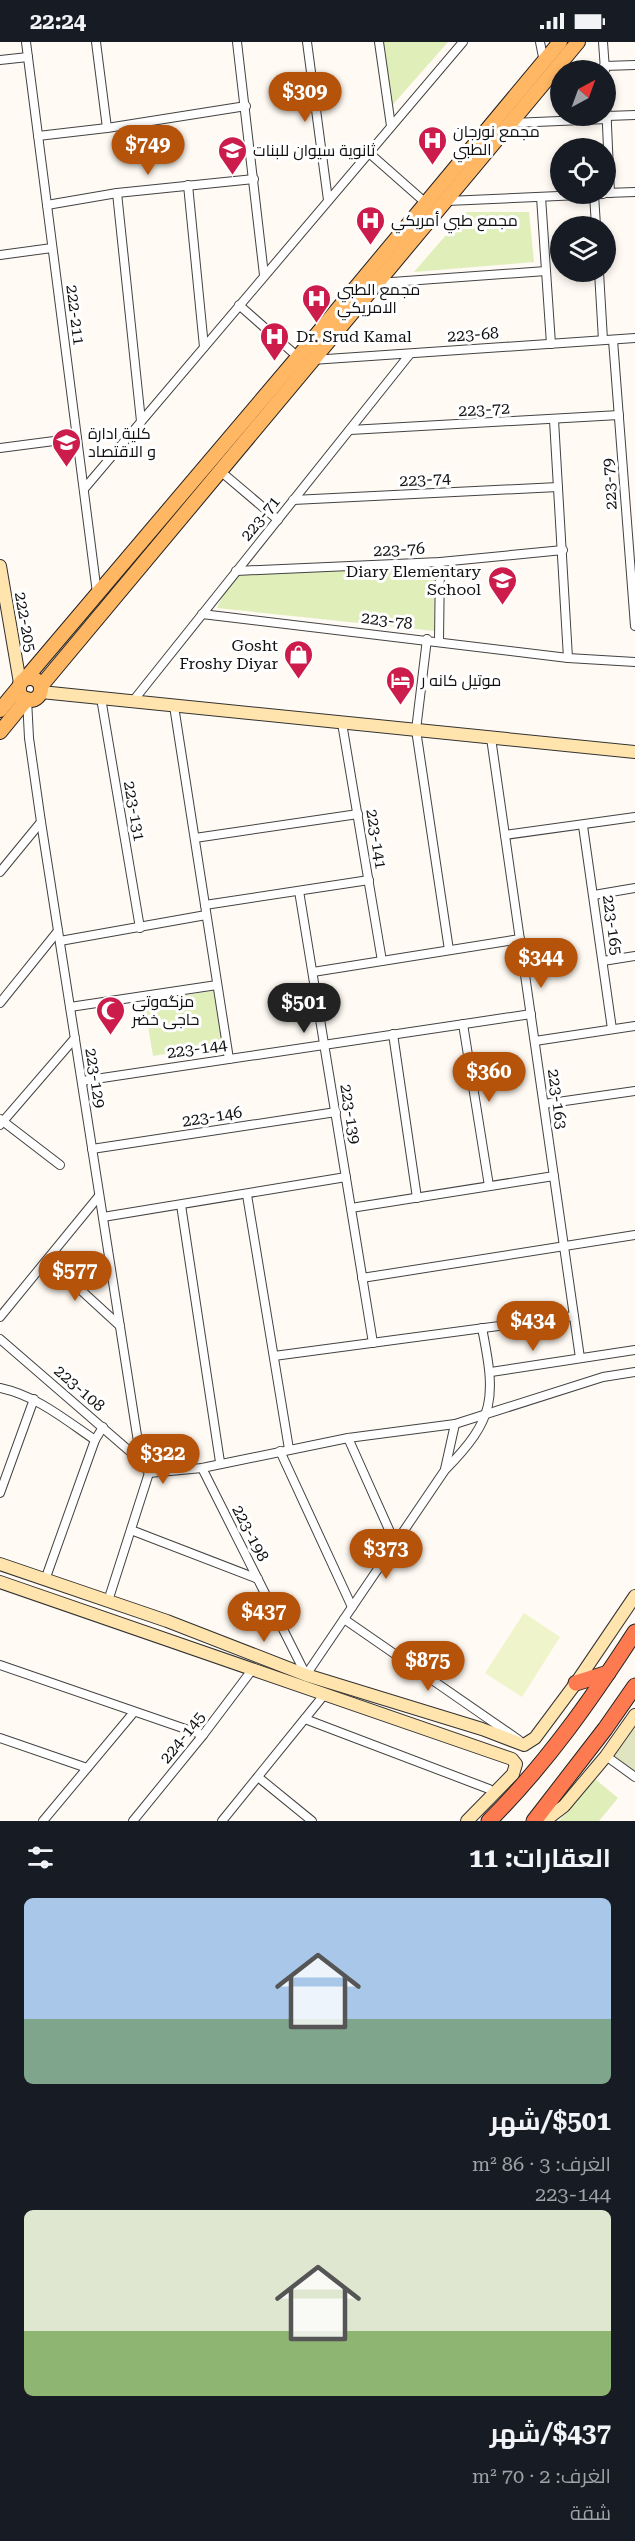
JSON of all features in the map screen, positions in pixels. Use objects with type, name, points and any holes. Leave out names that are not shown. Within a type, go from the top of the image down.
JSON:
[{"type":"highway","points":[[489,1821],[500,1799],[567,1733],[635,1632]]},
{"type":"highway","points":[[576,1683],[608,1673]]},
{"type":"highway","points":[[535,1819],[605,1729],[635,1686]]},
{"type":"main road","points":[[0,732],[27,699],[37,698],[41,689],[219,470],[312,360],[426,204],[560,42]]},
{"type":"main road","points":[[0,710],[298,357],[351,304],[378,283],[578,42]]},
{"type":"main road","name":"222-205","points":[[0,574],[22,683]]},
{"type":"main road","points":[[22,683],[35,679],[41,689]]},
{"type":"main road","points":[[22,683],[20,693],[27,699]]},
{"type":"main road","points":[[41,689],[133,702],[635,752]]},
{"type":"main road","points":[[0,1564],[167,1621],[306,1675],[526,1744],[535,1738],[576,1683],[635,1596]]},
{"type":"main road","points":[[0,1582],[512,1759],[516,1764],[500,1799],[467,1821]]},
{"type":"main road","points":[[162,1639],[167,1621]]},
{"type":"main road","points":[[379,1714],[381,1699]]},
{"type":"main road","points":[[535,1819],[551,1816],[561,1810],[606,1756],[635,1715]]},
{"type":"street","name":"222-211","points":[[26,42],[97,593]]},
{"type":"street","points":[[96,42],[107,128]]},
{"type":"street","points":[[237,42],[255,178],[264,276]]},
{"type":"street","points":[[307,42],[328,200]]},
{"type":"street","points":[[379,42],[391,126]]},
{"type":"street","points":[[84,489],[463,42]]},
{"type":"street","points":[[540,42],[544,63]]},
{"type":"street","points":[[603,42],[604,60]]},
{"type":"street","points":[[0,60],[28,57]]},
{"type":"street","points":[[616,67],[635,65]]},
{"type":"street","points":[[38,136],[107,128],[246,106]]},
{"type":"street","points":[[616,116],[635,115]]},
{"type":"street","points":[[512,123],[550,121]]},
{"type":"street","points":[[368,152],[426,204]]},
{"type":"street","points":[[47,205],[117,193],[255,178]]},
{"type":"street","points":[[189,185],[204,347]]},
{"type":"street","points":[[616,193],[635,192]]},
{"type":"street","points":[[117,193],[141,421]]},
{"type":"street","points":[[541,197],[550,344]]},
{"type":"street","points":[[447,201],[550,197]]},
{"type":"street","points":[[0,255],[52,248]]},
{"type":"street","points":[[378,283],[546,271]]},
{"type":"street","points":[[600,282],[603,340]]},
{"type":"street","points":[[239,305],[298,357]]},
{"type":"street","name":"223-68","points":[[312,360],[635,338]]},
{"type":"street","name":"223-79","points":[[613,340],[632,547],[635,626]]},
{"type":"street","name":"223-71","points":[[133,702],[410,354]]},
{"type":"street","name":"223-72","points":[[350,430],[619,415]]},
{"type":"street","points":[[554,420],[568,658]]},
{"type":"street","points":[[0,448],[77,438]]},
{"type":"street","points":[[219,470],[278,520]]},
{"type":"street","name":"223-74","points":[[293,500],[558,487]]},
{"type":"street","name":"223-76","points":[[236,571],[440,562],[563,550]]},
{"type":"street","points":[[439,641],[440,562]]},
{"type":"street","name":"223-78","points":[[202,614],[427,639],[568,658],[635,662]]},
{"type":"street","points":[[427,639],[416,730],[448,950]]},
{"type":"street","name":"223-131","points":[[101,698],[140,928]]},
{"type":"street","name":"223-129","points":[[27,699],[29,738],[41,822],[141,1461]]},
{"type":"street","points":[[174,706],[228,1059]]},
{"type":"street","name":"223-141","points":[[342,723],[382,961]]},
{"type":"street","name":"223-163","points":[[491,738],[580,1358]]},
{"type":"street","points":[[195,838],[358,814]]},
{"type":"street","points":[[505,835],[635,817]]},
{"type":"street","points":[[0,872],[41,822]]},
{"type":"street","name":"223-165","points":[[583,826],[612,1029]]},
{"type":"street","points":[[205,905],[369,880]]},
{"type":"street","points":[[594,895],[635,888]]},
{"type":"street","name":"223-139","points":[[299,891],[373,1343]]},
{"type":"street","points":[[60,941],[206,915]]},
{"type":"street","points":[[0,1002],[58,931]]},
{"type":"street","points":[[313,972],[520,939]]},
{"type":"street","points":[[603,961],[635,956]]},
{"type":"street","points":[[70,1007],[217,985]]},
{"type":"street","name":"223-144","points":[[81,1081],[531,1014]]},
{"type":"street","points":[[463,1024],[489,1186]]},
{"type":"street","points":[[535,1041],[635,1026]]},
{"type":"street","points":[[393,1034],[417,1198]]},
{"type":"street","points":[[60,1165],[1,1122],[75,1038]]},
{"type":"street","points":[[544,1104],[634,1091],[635,1102]]},
{"type":"street","name":"223-146","points":[[92,1149],[336,1112]]},
{"type":"street","points":[[351,1208],[554,1176]]},
{"type":"street","points":[[103,1217],[248,1195],[346,1177]]},
{"type":"street","points":[[248,1195],[274,1356],[285,1450],[352,1607]]},
{"type":"street","points":[[0,1317],[99,1196]]},
{"type":"street","points":[[181,1205],[220,1462]]},
{"type":"street","points":[[362,1278],[635,1235]]},
{"type":"street","points":[[48,1260],[120,1326]]},
{"type":"street","points":[[274,1356],[574,1316]]},
{"type":"street","points":[[306,1675],[445,1470],[470,1444],[487,1415],[491,1372],[482,1328]]},
{"type":"street","name":"223-108","points":[[0,1339],[141,1461]]},
{"type":"street","points":[[491,1372],[635,1350]]},
{"type":"street","points":[[149,1473],[202,1468],[220,1462],[348,1437],[455,1424],[603,1377],[635,1372]]},
{"type":"street","points":[[0,1388],[34,1399],[95,1440]]},
{"type":"street","points":[[0,1493],[34,1399]]},
{"type":"street","points":[[445,1470],[455,1424]]},
{"type":"street","points":[[45,1580],[95,1440],[103,1427]]},
{"type":"street","points":[[348,1437],[395,1543]]},
{"type":"street","points":[[0,1458],[11,1462]]},
{"type":"street","points":[[141,1461],[149,1473]]},
{"type":"street","name":"223-198","points":[[202,1468],[306,1675]]},
{"type":"street","points":[[108,1601],[149,1473]]},
{"type":"street","points":[[131,1530],[258,1579]]},
{"type":"street","points":[[344,1619],[526,1744]]},
{"type":"street","points":[[0,1665],[204,1735]]},
{"type":"street","name":"224-145","points":[[133,1821],[204,1735],[252,1670]]},
{"type":"street","points":[[222,1821],[324,1695]]},
{"type":"street","points":[[43,1821],[134,1712]]},
{"type":"street","points":[[305,1719],[489,1789],[500,1799]]},
{"type":"street","points":[[0,1738],[87,1768]]},
{"type":"street","points":[[606,1756],[635,1777]]},
{"type":"street","points":[[258,1777],[312,1821]]},
{"type":"green space","points":[[377,42],[448,42],[388,110]]},
{"type":"green space","points":[[466,212],[529,212],[534,262],[414,272]]},
{"type":"green space","points":[[434,565],[435,631],[217,608],[234,573]]},
{"type":"green space","points":[[218,990],[227,1044],[153,1056],[144,1002]]},
{"type":"green space","points":[[524,1613],[560,1637],[522,1697],[485,1673]]},
{"type":"green space","points":[[635,1723],[635,1771],[613,1756]]},
{"type":"green space","points":[[595,1779],[618,1798],[599,1821],[559,1821]]},
{"type":"place","name":"مجمع نورجان الطبي","points":[[432,166]]},
{"type":"place","name":"ثانوية سيوان للبنات","points":[[232,176]]},
{"type":"place","name":"مجمع طبي أمریکي","points":[[370,246]]},
{"type":"place","name":"مجمع الطبي الامريكي","points":[[316,324]]},
{"type":"place","name":"Dr. Srud Kamal","points":[[275,362]]},
{"type":"place","name":"كلية ادارة و الاقتصاد","points":[[67,468]]},
{"type":"place","name":"Diary Elementary School","points":[[502,606]]},
{"type":"place","name":"Gosht Froshy Diyar","points":[[299,680]]},
{"type":"place","name":"موتيل كانه ر","points":[[400,706]]},
{"type":"place","name":"مزگه‌وتی حاجی خضر","points":[[111,1036]]}]
